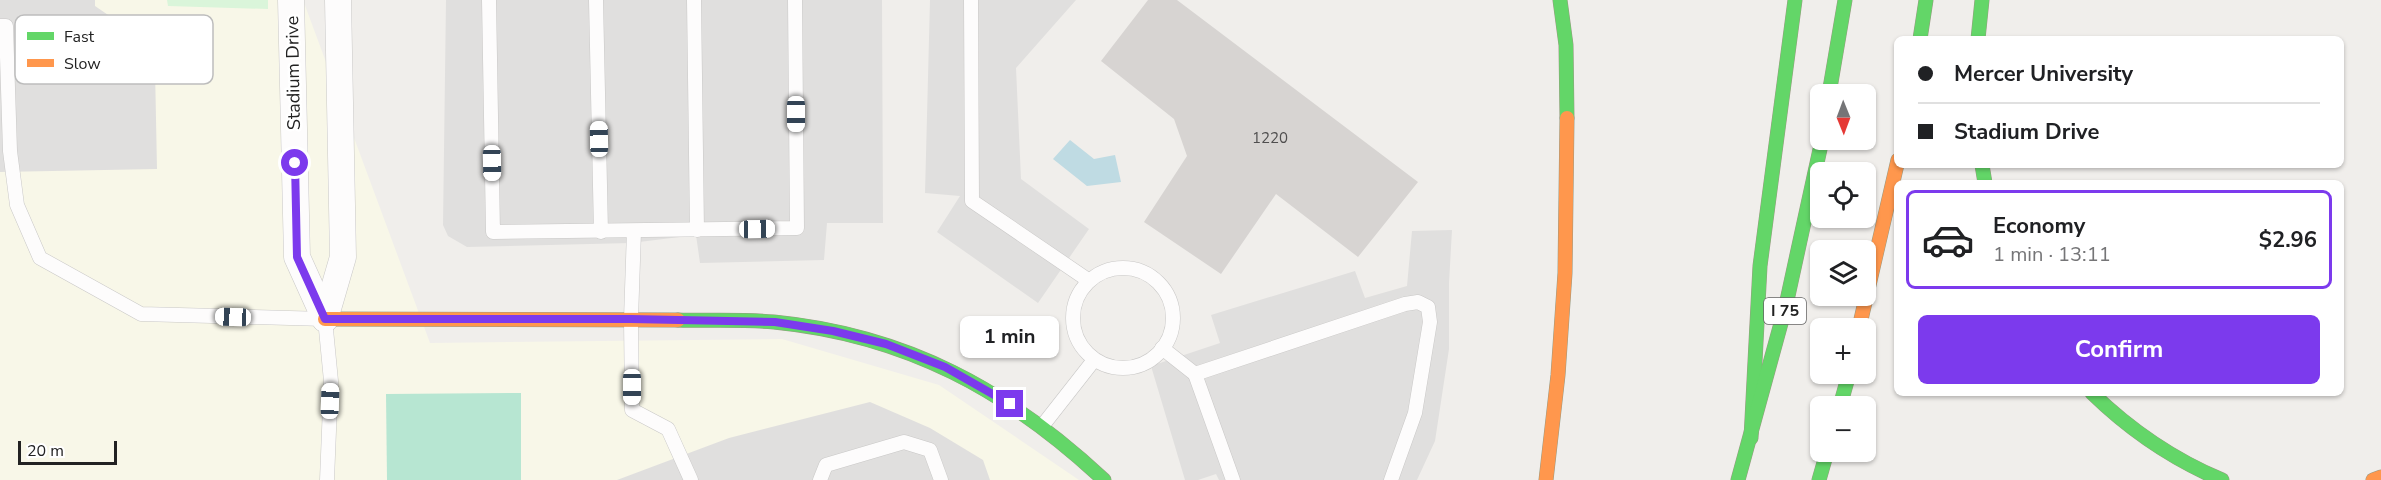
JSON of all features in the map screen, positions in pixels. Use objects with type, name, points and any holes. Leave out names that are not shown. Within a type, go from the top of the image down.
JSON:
[{"type":"main road","points":[[1546,480],[1558,375],[1565,273],[1568,84],[1560,0]]},
{"type":"main road","points":[[1751,438],[1760,266],[1795,0]]},
{"type":"main road","points":[[1831,84],[1845,0]]},
{"type":"main road","points":[[1920,36],[1926,0]]},
{"type":"main road","points":[[1978,36],[1982,0]]},
{"type":"main road","name":"I 75","points":[[1738,480],[1786,305],[1820,150]]},
{"type":"main road","points":[[1861,318],[1896,168]]},
{"type":"main road","points":[[325,319],[631,319],[775,322],[844,333],[886,344],[945,367],[994,393],[1043,425],[1081,456],[1104,480]]},
{"type":"main road","points":[[2095,396],[2123,423],[2161,452],[2222,480]]},
{"type":"main road","points":[[1819,480],[1824,462]]},
{"type":"main road","points":[[2373,480],[2381,477]]},
{"type":"street","name":"Stadium Drive","points":[[291,0],[297,257],[325,319]]},
{"type":"street","points":[[325,319],[343,257],[338,0]]},
{"type":"lane","points":[[489,0],[493,232],[797,228],[795,0]]},
{"type":"lane","points":[[596,0],[601,232]]},
{"type":"lane","points":[[694,0],[697,230]]},
{"type":"lane","points":[[971,0],[972,201],[1088,280]]},
{"type":"lane","points":[[0,26],[6,26],[10,151],[17,206],[40,258],[141,314],[325,319],[331,381],[327,480]]},
{"type":"lane","points":[[634,231],[631,319],[632,410],[668,429],[691,480]]},
{"type":"lane","points":[[1123,266],[1137,269],[1153,277],[1165,289],[1172,305],[1174,322],[1169,338],[1162,348],[1157,356],[1128,368],[1111,367],[1094,360],[1084,351],[1075,336],[1072,318],[1077,295],[1088,280],[1106,269],[1123,266]]},
{"type":"lane","points":[[1195,374],[1405,304],[1418,302],[1428,307],[1430,322],[1415,412],[1391,480]]},
{"type":"lane","points":[[1162,348],[1195,374],[1233,480]]},
{"type":"lane","points":[[1043,425],[1094,360]]},
{"type":"lane","points":[[820,480],[825,465],[904,442],[930,450],[941,480]]},
{"type":"shaded area","points":[[0,0],[303,0],[430,343],[782,339],[939,385],[1079,480],[0,480]]},
{"type":"shaded area","points":[[0,0],[95,0],[95,6],[108,15],[15,15],[15,84],[155,84],[157,169],[0,172]]},
{"type":"shaded area","points":[[446,0],[882,0],[883,223],[827,223],[824,260],[700,263],[696,235],[631,243],[467,247],[448,236],[443,225]]},
{"type":"shaded area","points":[[930,0],[1076,0],[1016,68],[1021,179],[1089,229],[1038,303],[937,232],[960,196],[925,193]]},
{"type":"shaded area","points":[[1452,230],[1449,349],[1435,441],[1417,480],[1219,480],[1216,474],[1198,480],[1185,480],[1151,366],[1220,343],[1211,315],[1355,271],[1365,298],[1407,286],[1412,231]]},
{"type":"shaded area","points":[[870,402],[930,428],[983,460],[990,480],[617,480],[729,438]]},
{"type":"green space","points":[[167,0],[268,0],[268,9],[168,6]]},
{"type":"green space","points":[[521,393],[521,480],[387,480],[386,394]]},
{"type":"water","points":[[1070,140],[1094,159],[1115,155],[1121,182],[1087,186],[1053,159]]},
{"type":"building","points":[[1148,0],[1177,0],[1418,182],[1358,257],[1276,194],[1221,274],[1144,222],[1187,156],[1174,119],[1101,61]]},
{"type":"traffic: fast","points":[[1560,0],[1566,45],[1567,118]]},
{"type":"traffic: fast","points":[[1751,438],[1760,266],[1795,0]]},
{"type":"traffic: fast","points":[[1831,84],[1845,0]]},
{"type":"traffic: fast","points":[[1920,36],[1926,0]]},
{"type":"traffic: fast","points":[[1978,36],[1982,0]]},
{"type":"traffic: fast","points":[[1738,480],[1786,305],[1820,150]]},
{"type":"traffic: fast","points":[[1982,168],[1984,180]]},
{"type":"traffic: fast","points":[[678,320],[762,321],[822,329],[868,340],[911,354],[952,372],[992,394],[1068,448],[1104,480]]},
{"type":"traffic: fast","points":[[1843,396],[1846,384]]},
{"type":"traffic: fast","points":[[2095,396],[2153,443],[2186,463],[2222,480]]},
{"type":"traffic: fast","points":[[1819,480],[1824,462]]},
{"type":"traffic: slow","points":[[1546,480],[1558,375],[1565,273],[1567,118]]},
{"type":"traffic: slow","points":[[1861,318],[1896,168]]},
{"type":"traffic: slow","points":[[325,319],[678,320]]},
{"type":"traffic: slow","points":[[2373,480],[2381,477]]},
{"type":"route","points":[[295,163],[297,257],[325,319],[631,319],[775,322],[833,331],[886,344],[945,367],[1010,404]]}]
